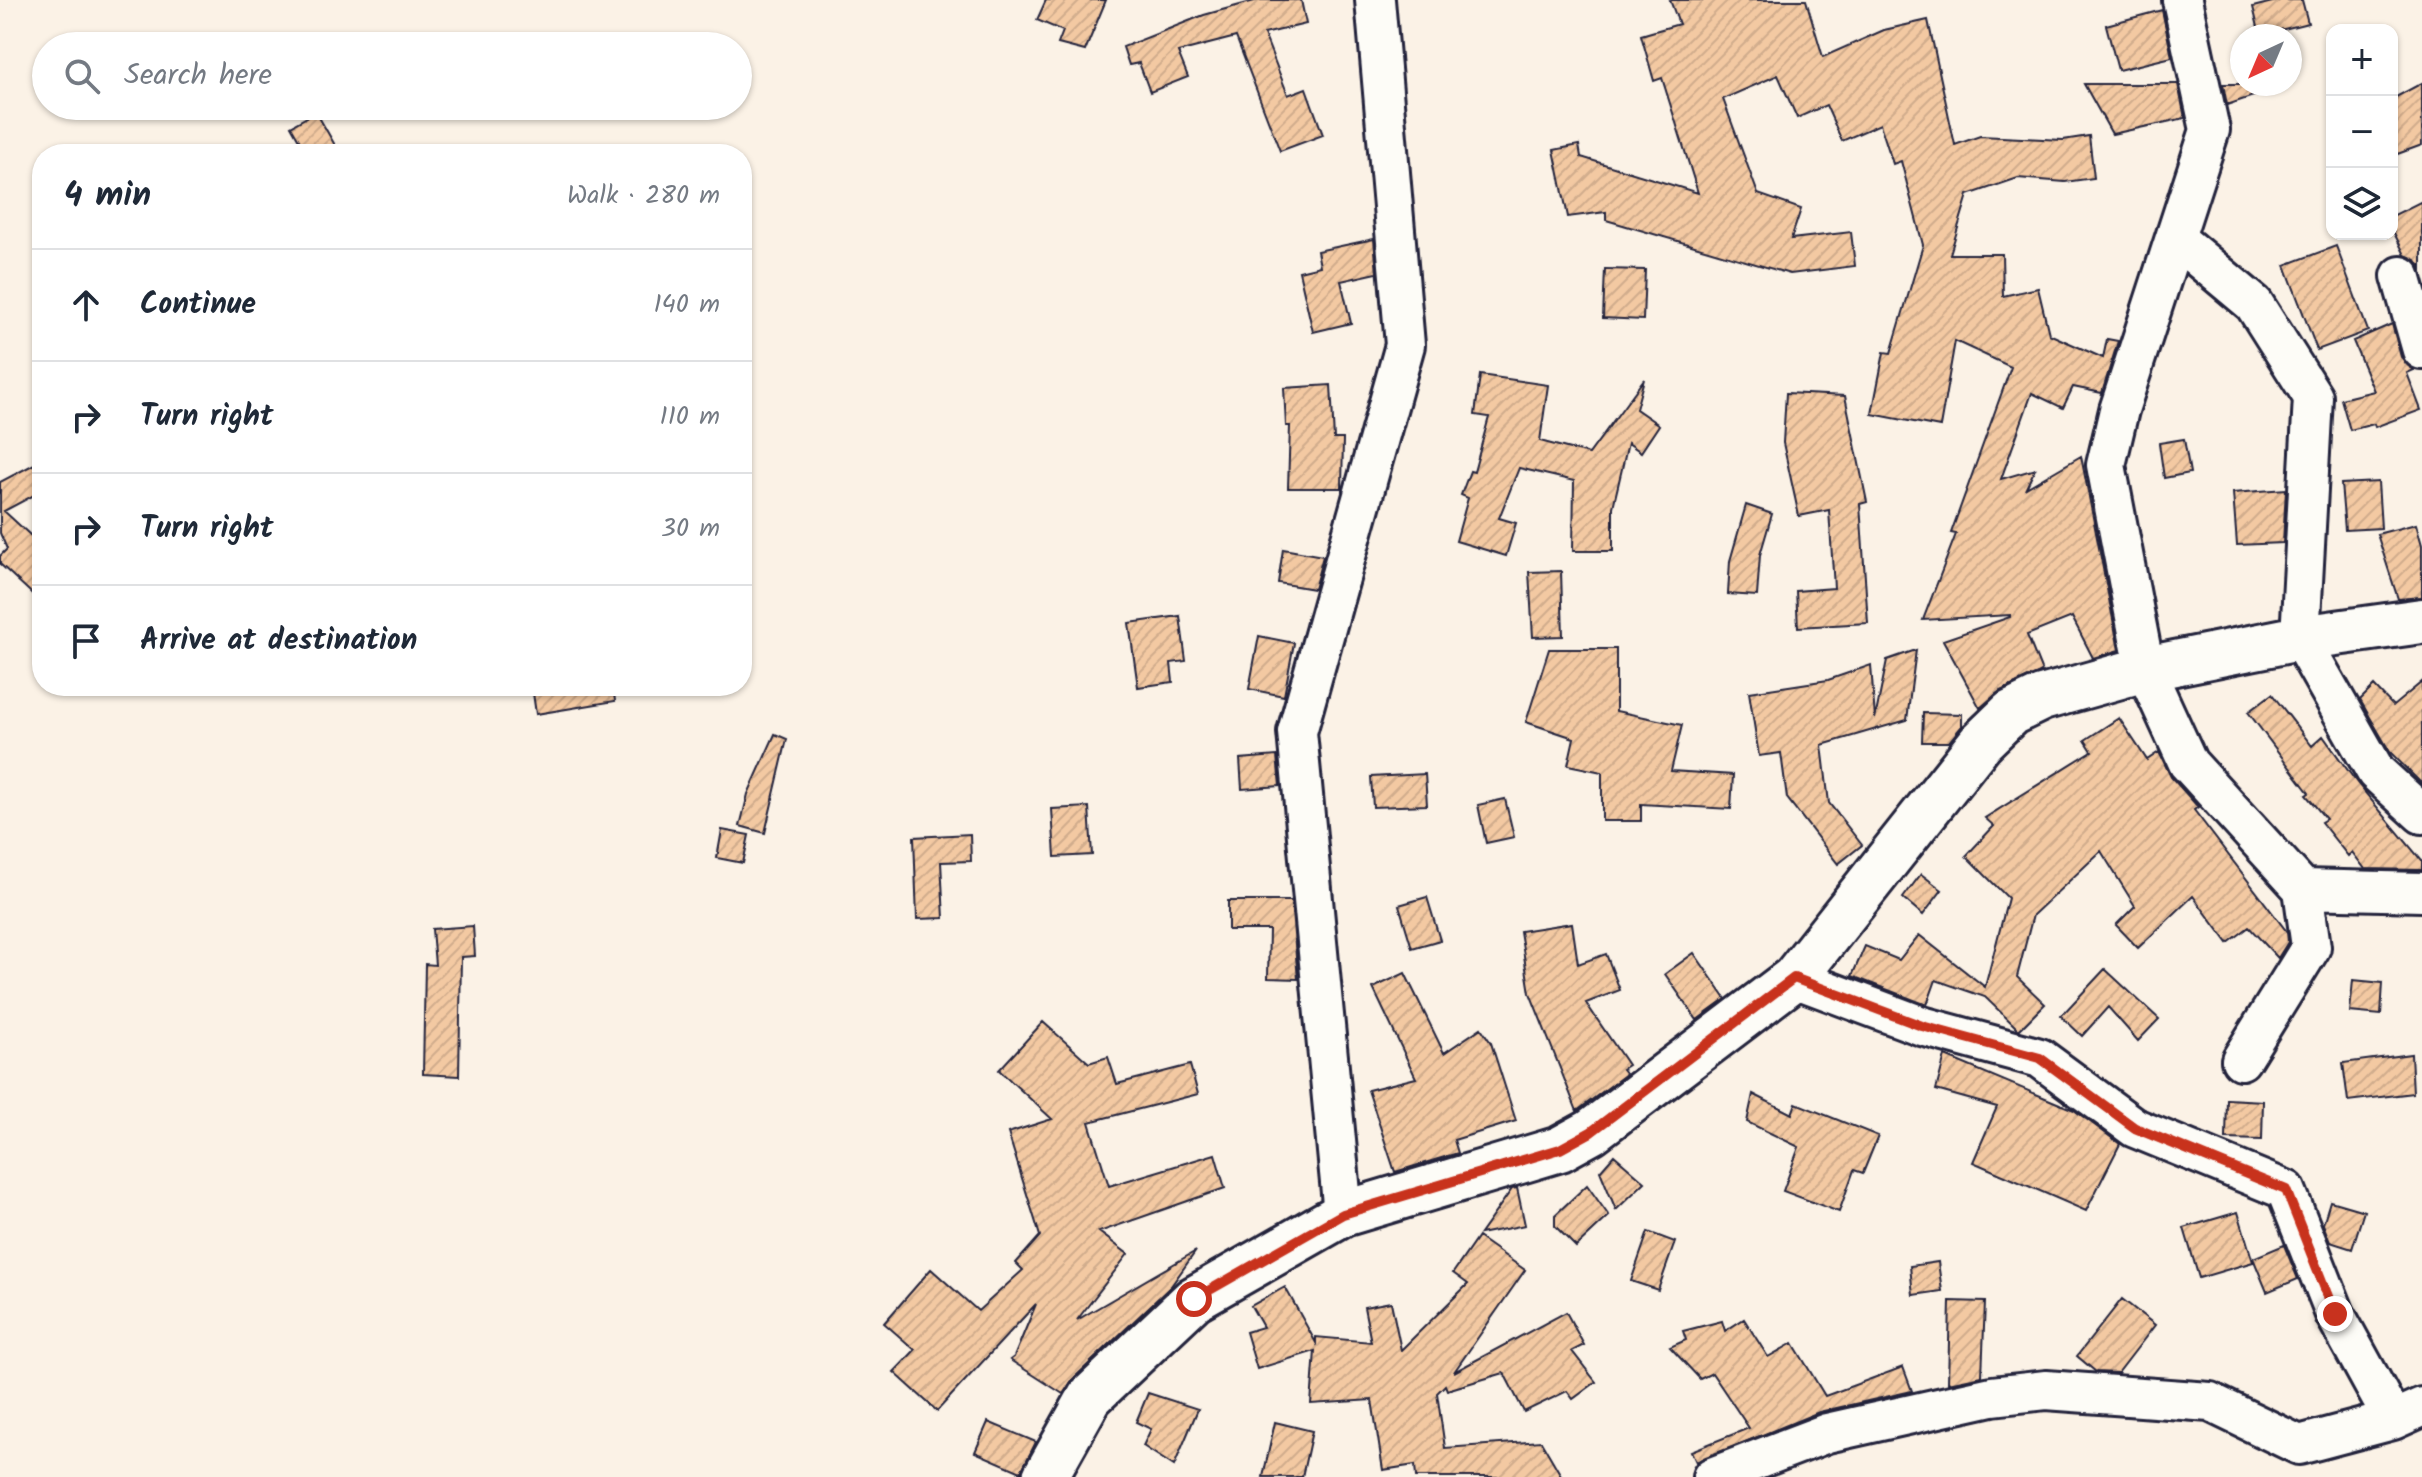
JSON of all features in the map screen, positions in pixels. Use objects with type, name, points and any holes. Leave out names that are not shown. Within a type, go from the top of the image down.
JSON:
[{"type":"main road","points":[[1045,1477],[1090,1397],[1194,1299],[1343,1214],[1560,1149],[1591,1132],[1794,978],[1981,742],[2011,713],[2042,698],[2145,669],[2300,638],[2422,621]]},
{"type":"street","points":[[1343,1214],[1297,732],[1405,345],[1390,203],[1375,0]]},
{"type":"street","points":[[2182,0],[2210,130],[2119,410],[2106,465],[2145,669],[2188,763],[2303,889],[2311,947],[2241,1060]]},
{"type":"street","points":[[2175,238],[2254,304],[2313,397],[2300,638],[2376,772],[2422,814]]},
{"type":"street","points":[[2401,276],[2422,350]]},
{"type":"street","points":[[2303,889],[2422,892]]},
{"type":"street","points":[[1712,1477],[1827,1433],[1992,1396],[2046,1390],[2210,1402],[2299,1445],[2407,1413],[2335,1314],[2286,1190],[2135,1128],[2040,1058],[1922,1026],[1794,978]]},
{"type":"building","points":[[1046,0],[1106,0],[1085,51],[1058,44],[1063,31],[1037,20]]},
{"type":"building","points":[[1258,0],[1301,0],[1306,24],[1264,34],[1288,95],[1306,88],[1323,135],[1280,151],[1236,37],[1178,52],[1188,77],[1150,92],[1139,63],[1129,65],[1123,47],[1204,15]]},
{"type":"building","points":[[1670,0],[1806,0],[1823,57],[1884,30],[1928,20],[1955,145],[1980,136],[2063,140],[2089,136],[2094,178],[2065,182],[2018,178],[1968,195],[1950,254],[2002,254],[2003,296],[2038,288],[2049,334],[2103,358],[2107,339],[2118,341],[2102,393],[2073,387],[2063,408],[2032,393],[2001,479],[2035,469],[2026,488],[2081,456],[2119,650],[2093,658],[2072,617],[2027,635],[2042,672],[2000,691],[1980,708],[1943,640],[2010,615],[1923,620],[1956,534],[1951,533],[2011,367],[1955,341],[1940,427],[1872,414],[1884,352],[1891,353],[1923,245],[1901,161],[1893,164],[1880,124],[1842,141],[1826,105],[1797,118],[1778,75],[1723,99],[1758,194],[1801,209],[1791,239],[1851,232],[1855,266],[1790,274],[1606,220],[1606,212],[1568,217],[1554,150],[1579,145],[1581,157],[1698,193],[1662,78],[1654,81],[1641,35],[1679,24]]},
{"type":"building","points":[[2280,0],[2302,0],[2308,23],[2257,24],[2253,7]]},
{"type":"building","points":[[2162,10],[2172,57],[2118,70],[2106,25]]},
{"type":"building","points":[[2422,83],[2422,145],[2398,154],[2398,96]]},
{"type":"building","points":[[2084,84],[2178,84],[2185,118],[2112,134]]},
{"type":"building","points":[[2223,84],[2230,84],[2230,96],[2253,96],[2227,105]]},
{"type":"building","points":[[302,120],[321,120],[334,144],[301,144],[291,126]]},
{"type":"building","points":[[2422,201],[2422,270],[2416,260],[2405,255],[2398,240],[2398,213]]},
{"type":"building","points":[[1374,239],[1377,273],[1341,281],[1351,323],[1313,332],[1299,271],[1320,266],[1317,251]]},
{"type":"building","points":[[2336,246],[2368,331],[2317,350],[2285,265]]},
{"type":"building","points":[[1605,269],[1645,270],[1643,320],[1603,318]]},
{"type":"building","points":[[2392,324],[2401,357],[2414,370],[2407,373],[2421,410],[2375,427],[2374,424],[2350,430],[2341,399],[2374,391],[2353,341]]},
{"type":"building","points":[[1480,375],[1548,385],[1540,441],[1589,454],[1644,379],[1636,409],[1659,425],[1641,452],[1628,443],[1613,507],[1613,551],[1573,551],[1574,481],[1519,468],[1499,518],[1516,523],[1506,556],[1456,541],[1468,498],[1461,495],[1470,471],[1474,472],[1489,417],[1475,415]]},
{"type":"building","points":[[1331,385],[1334,439],[1343,439],[1342,488],[1288,488],[1290,426],[1286,426],[1284,388]]},
{"type":"building","points":[[1786,393],[1845,396],[1867,502],[1860,504],[1868,623],[1798,627],[1796,591],[1834,588],[1829,510],[1799,516],[1783,443]]},
{"type":"building","points":[[2184,439],[2190,473],[2164,478],[2159,443]]},
{"type":"building","points":[[32,465],[32,496],[4,511],[32,537],[32,594],[0,564],[0,556],[7,549],[0,533],[0,482]]},
{"type":"building","points":[[2378,482],[2381,528],[2345,530],[2341,484]]},
{"type":"building","points":[[2286,489],[2283,543],[2237,545],[2233,493]]},
{"type":"building","points":[[1746,505],[1772,514],[1760,555],[1757,596],[1728,594],[1730,561]]},
{"type":"building","points":[[2416,524],[2422,545],[2422,597],[2398,599],[2377,534]]},
{"type":"building","points":[[1283,549],[1323,556],[1314,589],[1278,583]]},
{"type":"building","points":[[1561,571],[1563,636],[1533,637],[1529,572]]},
{"type":"building","points":[[1180,616],[1186,661],[1171,663],[1173,682],[1138,687],[1129,623]]},
{"type":"building","points":[[1259,636],[1294,643],[1284,696],[1249,689]]},
{"type":"building","points":[[1549,649],[1616,649],[1616,711],[1682,725],[1671,771],[1733,775],[1731,809],[1641,804],[1641,821],[1602,821],[1602,772],[1568,765],[1574,738],[1526,722]]},
{"type":"building","points":[[1916,650],[1907,720],[1822,745],[1829,803],[1862,845],[1838,864],[1787,798],[1781,753],[1759,756],[1749,692],[1828,680],[1871,665],[1875,719],[1887,660]]},
{"type":"building","points":[[2422,682],[2422,784],[2390,752],[2360,700],[2374,686],[2393,706]]},
{"type":"building","points":[[2272,694],[2312,746],[2323,736],[2357,783],[2422,861],[2422,870],[2365,869],[2352,852],[2348,856],[2321,822],[2326,819],[2306,795],[2309,793],[2248,712]]},
{"type":"building","points":[[533,696],[614,696],[615,701],[536,714]]},
{"type":"building","points":[[1923,713],[1962,714],[1962,726],[1949,742],[1922,742]]},
{"type":"building","points":[[2119,718],[2147,760],[2159,752],[2171,777],[2198,807],[2194,810],[2287,932],[2288,942],[2278,958],[2249,927],[2228,943],[2193,896],[2138,948],[2116,925],[2135,906],[2101,851],[2033,915],[2017,977],[2045,1004],[2019,1030],[1985,997],[1936,980],[1927,1005],[1852,976],[1865,946],[1899,960],[1919,935],[1985,987],[2008,898],[1966,856],[1994,826],[1985,818],[2092,751],[2085,740]]},
{"type":"building","points":[[775,734],[787,739],[765,833],[740,826],[748,794]]},
{"type":"building","points":[[1277,756],[1280,786],[1242,789],[1240,759]]},
{"type":"building","points":[[1425,774],[1427,805],[1373,807],[1371,777]]},
{"type":"building","points":[[1505,799],[1514,837],[1486,843],[1478,805]]},
{"type":"building","points":[[1089,807],[1092,855],[1055,857],[1052,809]]},
{"type":"building","points":[[722,830],[749,835],[743,863],[717,858]]},
{"type":"building","points":[[970,834],[971,861],[941,862],[944,918],[917,919],[914,837]]},
{"type":"building","points":[[1921,874],[1942,890],[1923,915],[1903,898]]},
{"type":"building","points":[[1427,897],[1440,940],[1412,948],[1399,905]]},
{"type":"building","points":[[1228,901],[1291,901],[1298,979],[1268,978],[1269,930],[1228,930]]},
{"type":"building","points":[[1572,923],[1578,964],[1606,954],[1620,990],[1586,1003],[1628,1065],[1622,1069],[1626,1074],[1577,1111],[1530,993],[1520,931]]},
{"type":"building","points":[[473,926],[475,956],[461,957],[459,1076],[423,1074],[425,964],[435,965],[432,929]]},
{"type":"building","points":[[1694,953],[1726,999],[1697,1020],[1665,974]]},
{"type":"building","points":[[2105,969],[2159,1019],[2138,1041],[2108,1007],[2082,1036],[2061,1016]]},
{"type":"building","points":[[1405,973],[1444,1053],[1481,1028],[1491,1043],[1516,1121],[1454,1140],[1458,1153],[1395,1172],[1368,1090],[1416,1078],[1373,988]]},
{"type":"building","points":[[2353,980],[2383,983],[2381,1015],[2350,1012]]},
{"type":"building","points":[[1043,1022],[1089,1063],[1108,1057],[1117,1084],[1190,1065],[1198,1094],[1089,1122],[1109,1186],[1215,1154],[1225,1188],[1099,1232],[1128,1254],[1077,1320],[1196,1251],[1171,1286],[1073,1379],[1063,1394],[1010,1360],[1036,1304],[937,1411],[894,1372],[915,1350],[884,1323],[931,1269],[978,1311],[1023,1270],[1016,1263],[1040,1236],[1008,1133],[1052,1119],[999,1070]]},
{"type":"building","points":[[2411,1054],[2413,1093],[2348,1101],[2343,1063]]},
{"type":"building","points":[[1945,1056],[2074,1110],[2120,1144],[2086,1211],[1973,1162],[1997,1107],[1936,1090]]},
{"type":"building","points":[[1753,1094],[1792,1114],[1796,1103],[1878,1136],[1863,1173],[1854,1170],[1839,1212],[1783,1191],[1799,1147],[1747,1122]]},
{"type":"building","points":[[2227,1099],[2263,1101],[2262,1140],[2226,1139]]},
{"type":"building","points":[[1614,1155],[1645,1182],[1616,1210],[1600,1171]]},
{"type":"building","points":[[1587,1185],[1609,1216],[1576,1247],[1555,1226],[1555,1215]]},
{"type":"building","points":[[1517,1188],[1525,1225],[1480,1234],[1512,1189]]},
{"type":"building","points":[[2330,1201],[2364,1211],[2352,1249],[2330,1242],[2323,1224]]},
{"type":"building","points":[[2238,1212],[2253,1262],[2199,1278],[2184,1228]]},
{"type":"building","points":[[1648,1232],[1675,1242],[1658,1290],[1631,1281]]},
{"type":"building","points":[[1478,1237],[1525,1270],[1454,1372],[1566,1312],[1584,1345],[1572,1351],[1596,1382],[1573,1399],[1567,1391],[1524,1412],[1504,1373],[1447,1390],[1445,1385],[1437,1393],[1445,1448],[1541,1441],[1562,1477],[1416,1477],[1415,1465],[1383,1470],[1372,1400],[1311,1404],[1315,1351],[1257,1369],[1246,1332],[1263,1327],[1251,1306],[1285,1287],[1316,1343],[1316,1337],[1371,1342],[1364,1307],[1391,1302],[1401,1350],[1468,1284],[1453,1273]]},
{"type":"building","points":[[2284,1245],[2298,1279],[2267,1292],[2253,1258]]},
{"type":"building","points":[[1938,1262],[1942,1291],[1913,1295],[1910,1266]]},
{"type":"building","points":[[2122,1299],[2155,1325],[2118,1373],[2096,1372],[2077,1356]]},
{"type":"building","points":[[1950,1301],[1985,1302],[1982,1376],[1948,1383]]},
{"type":"building","points":[[1744,1319],[1768,1357],[1793,1343],[1825,1396],[1903,1367],[1912,1391],[1819,1412],[1696,1462],[1691,1451],[1749,1428],[1712,1373],[1700,1379],[1670,1347],[1686,1340],[1683,1331],[1722,1321],[1725,1331]]},
{"type":"building","points":[[1148,1393],[1198,1409],[1174,1466],[1143,1446],[1151,1429],[1136,1422]]},
{"type":"building","points":[[988,1422],[1036,1442],[1021,1472],[975,1452]]},
{"type":"building","points":[[1275,1422],[1312,1431],[1302,1477],[1263,1477]]},
{"type":"route","points":[[1194,1299],[1343,1214],[1560,1149],[1591,1132],[1794,978],[1922,1026],[2040,1058],[2135,1128],[2286,1190],[2335,1314]]}]
